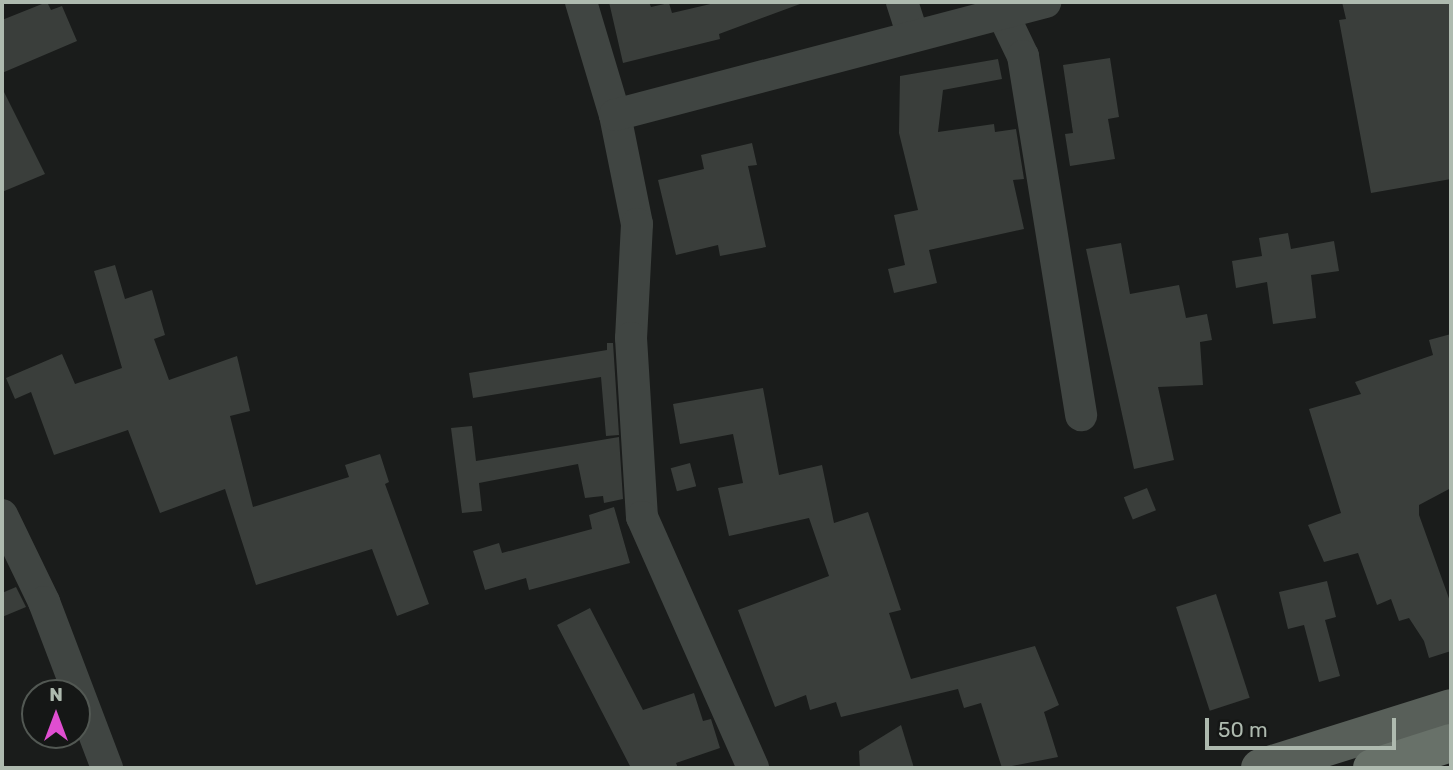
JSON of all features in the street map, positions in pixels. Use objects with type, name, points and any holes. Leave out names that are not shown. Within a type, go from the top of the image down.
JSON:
[{"type":"highway","points":[[1372,768],[1447,752]]},
{"type":"main road","points":[[1259,768],[1451,708]]},
{"type":"street","points":[[581,2],[615,115],[637,224],[631,338],[642,517],[752,768]]},
{"type":"street","points":[[902,2],[913,36]]},
{"type":"street","points":[[615,115],[913,36],[998,8],[1045,2]]},
{"type":"street","points":[[998,8],[1023,56],[1081,415]]},
{"type":"street","points":[[2,515],[44,602],[107,768]]},
{"type":"building","points":[[47,2],[51,10],[62,6],[77,41],[2,73],[2,20]]},
{"type":"building","points":[[609,2],[649,2],[651,7],[669,3],[672,13],[719,2],[800,4],[719,34],[720,39],[623,63]]},
{"type":"building","points":[[1342,2],[1449,4],[1451,179],[1371,193],[1339,20],[1346,19]]},
{"type":"building","points":[[1110,58],[1119,117],[1108,119],[1115,159],[1070,166],[1065,134],[1073,133],[1063,65]]},
{"type":"building","points":[[998,59],[1002,79],[943,90],[938,132],[994,124],[995,132],[1016,129],[1024,179],[1013,180],[1024,229],[929,250],[937,283],[894,293],[888,269],[905,265],[894,215],[918,210],[899,133],[900,76]]},
{"type":"building","points":[[2,88],[45,174],[2,192]]},
{"type":"building","points":[[752,143],[757,165],[748,166],[766,247],[720,256],[718,245],[676,255],[658,180],[704,169],[701,155]]},
{"type":"building","points":[[1288,233],[1291,249],[1334,241],[1339,271],[1311,275],[1316,318],[1273,324],[1267,282],[1236,288],[1232,261],[1262,256],[1259,238]]},
{"type":"building","points":[[1121,243],[1130,294],[1179,285],[1186,318],[1207,314],[1212,340],[1200,342],[1203,385],[1158,387],[1174,460],[1134,469],[1086,249]]},
{"type":"building","points":[[115,265],[125,299],[152,290],[165,335],[154,339],[169,380],[237,356],[250,411],[230,416],[253,507],[349,477],[345,465],[380,454],[389,482],[385,484],[429,604],[397,616],[372,549],[256,585],[225,489],[160,513],[128,430],[54,455],[31,392],[15,399],[6,378],[62,354],[75,384],[122,368],[94,271]]},
{"type":"building","points":[[1451,334],[1451,488],[1419,505],[1419,515],[1451,604],[1451,651],[1429,658],[1424,641],[1409,618],[1399,621],[1391,599],[1377,605],[1358,553],[1324,562],[1308,525],[1341,513],[1309,409],[1361,394],[1355,382],[1433,355],[1429,340]]},
{"type":"building","points":[[607,343],[613,343],[619,435],[606,436],[601,377],[473,398],[469,373],[607,350]]},
{"type":"building","points":[[763,388],[779,475],[822,465],[834,523],[868,512],[901,610],[889,613],[911,679],[1035,646],[1059,705],[1044,712],[1058,757],[1002,768],[981,703],[964,708],[958,689],[841,717],[836,702],[810,710],[806,695],[775,707],[738,610],[829,576],[809,518],[729,536],[718,488],[743,483],[733,434],[680,444],[673,404]]},
{"type":"building","points":[[472,426],[476,461],[619,437],[623,499],[604,503],[603,496],[585,498],[578,464],[479,483],[482,511],[462,513],[451,428]]},
{"type":"building","points":[[690,463],[696,486],[677,491],[671,468]]},
{"type":"building","points":[[1147,488],[1156,510],[1133,520],[1124,497]]},
{"type":"building","points":[[614,507],[630,563],[529,590],[526,578],[485,590],[473,551],[499,543],[502,553],[592,529],[589,515]]},
{"type":"building","points":[[1327,581],[1336,617],[1325,620],[1340,676],[1319,682],[1304,625],[1288,629],[1279,592]]},
{"type":"building","points":[[16,587],[26,607],[2,617],[2,593]]},
{"type":"building","points":[[1216,594],[1250,698],[1210,711],[1176,607]]},
{"type":"building","points":[[590,608],[643,710],[694,693],[703,721],[711,719],[720,748],[676,763],[678,768],[631,768],[557,625]]},
{"type":"building","points":[[901,725],[914,768],[860,768],[859,751]]}]
